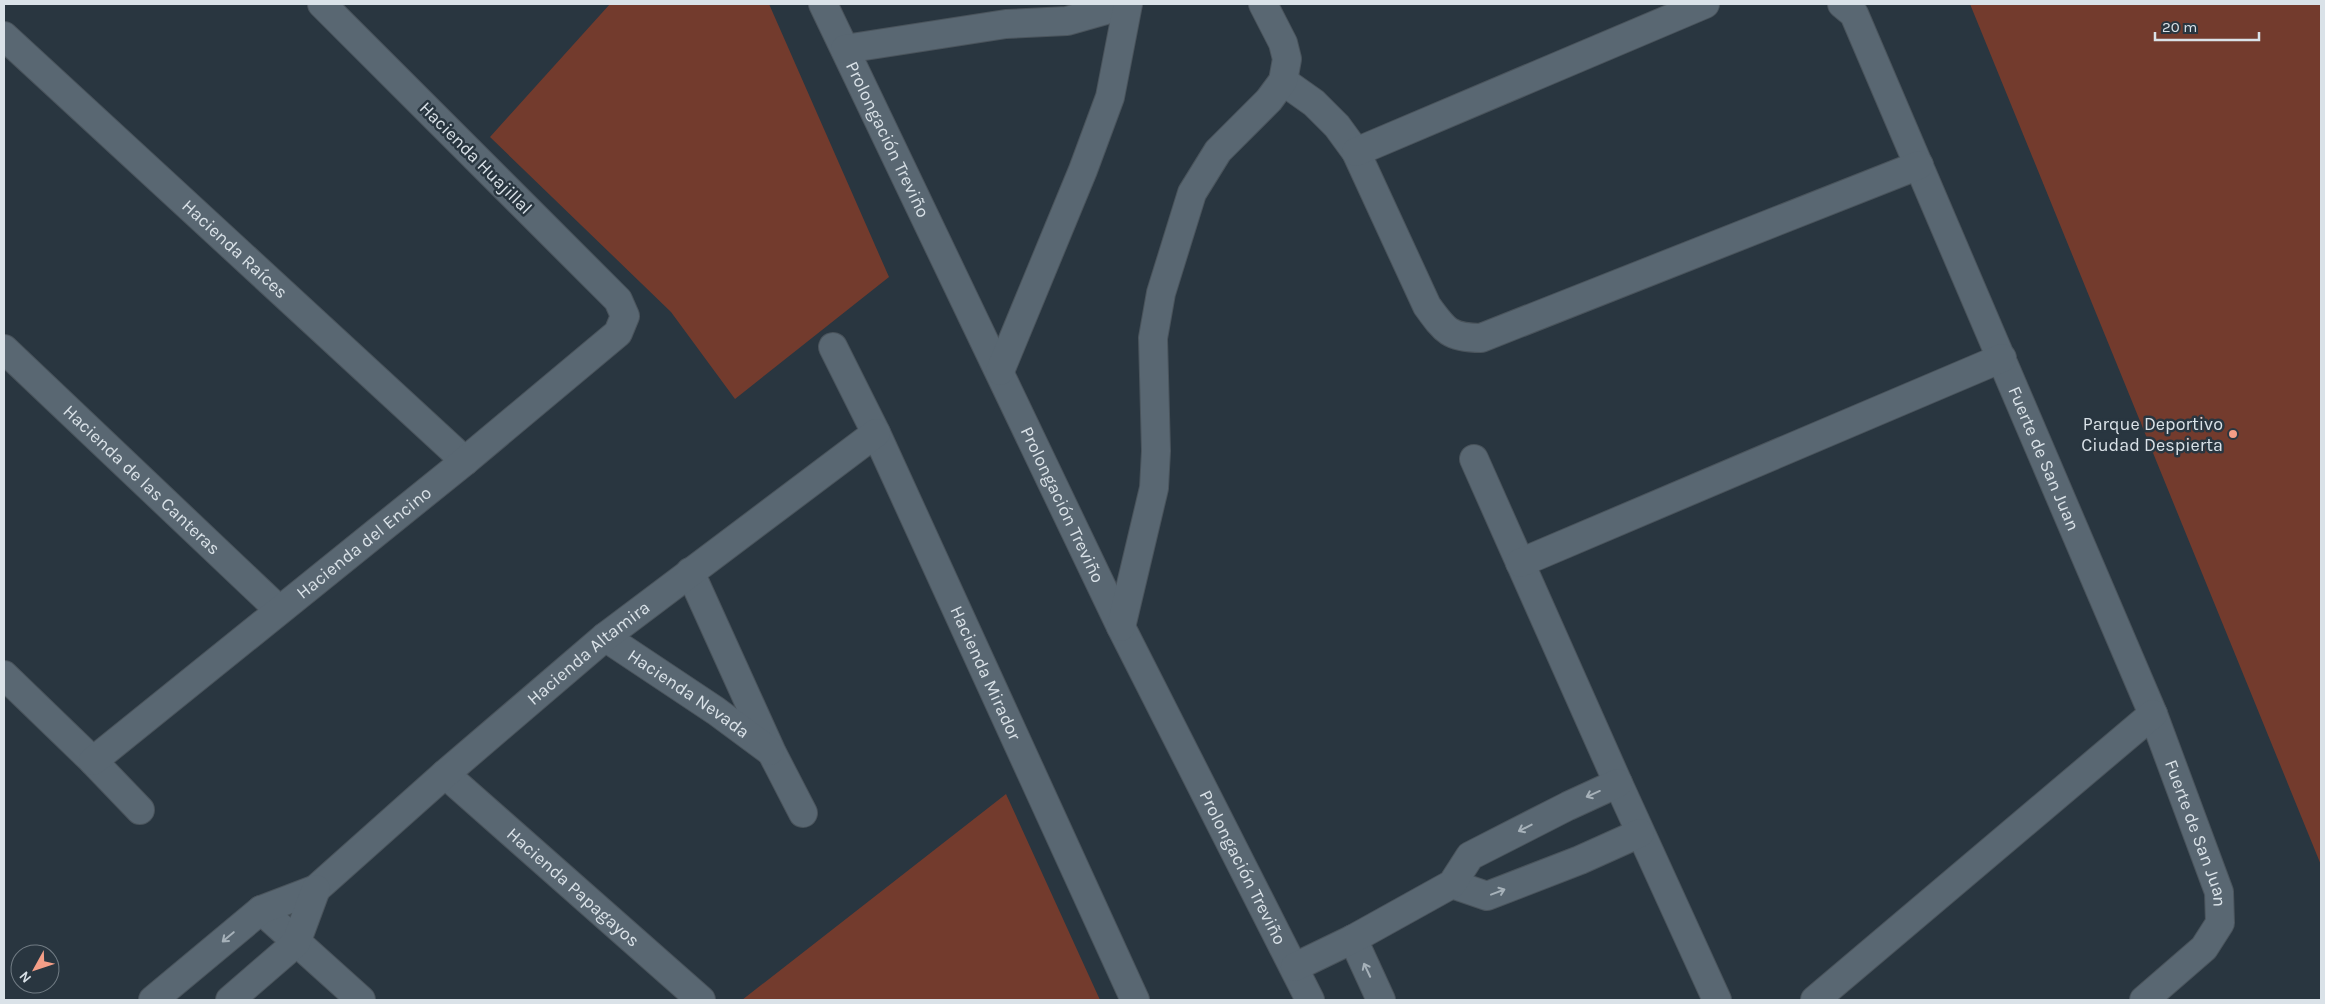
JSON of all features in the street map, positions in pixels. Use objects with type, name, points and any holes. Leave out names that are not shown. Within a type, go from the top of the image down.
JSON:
[{"type":"street","name":"Hacienda Huajillal","points":[[322,4],[618,300],[625,316]]},
{"type":"street","name":"Prolongación Treviño","points":[[823,4],[1121,627],[1295,967],[1310,1000]]},
{"type":"street","points":[[845,49],[1006,24],[1067,21],[1128,4],[1110,98],[1083,170],[1000,371]]},
{"type":"street","points":[[1121,627],[1154,488],[1156,450],[1153,338],[1161,293],[1192,193],[1218,151],[1269,100],[1282,81],[1288,59],[1283,42],[1263,4]]},
{"type":"street","points":[[1356,152],[1704,4]]},
{"type":"street","name":"Fuerte de San Juan","points":[[1842,4],[1854,14],[2002,358],[2153,714],[2219,892],[2220,923],[2204,948],[2144,1000]]},
{"type":"street","name":"Hacienda Raíces","points":[[4,36],[465,461]]},
{"type":"street","points":[[1282,81],[1314,103],[1337,126],[1356,152],[1427,306],[1442,326],[1461,338],[1481,338],[1919,165]]},
{"type":"street","name":"Hacienda del Encino","points":[[93,761],[465,461],[618,334],[625,316]]},
{"type":"street","name":"Hacienda Mirador","points":[[833,347],[876,432],[1135,1000]]},
{"type":"street","name":"Hacienda de las Canteras","points":[[4,349],[279,610]]},
{"type":"street","points":[[1520,563],[2002,358]]},
{"type":"street","name":"Hacienda Altamira","points":[[153,1000],[261,910],[316,890],[445,774],[605,636],[876,432]]},
{"type":"street","points":[[1474,459],[1717,1000]]},
{"type":"street","name":"Hacienda Nevada","points":[[690,572],[772,753],[803,813]]},
{"type":"street","name":"Hacienda Nevada","points":[[605,636],[716,711],[772,753]]},
{"type":"street","points":[[4,675],[93,761],[140,810]]},
{"type":"street","points":[[1815,1000],[2153,714]]},
{"type":"street","name":"Hacienda Papagayos","points":[[445,774],[702,1000]]},
{"type":"street","points":[[1295,967],[1353,939],[1452,884],[1470,856],[1618,783]]},
{"type":"street","points":[[1452,884],[1487,896],[1580,860],[1640,832]]},
{"type":"street","name":"Hacienda Altamira","points":[[230,1000],[296,943],[316,890]]},
{"type":"street","points":[[261,910],[361,1000]]},
{"type":"street","points":[[1353,939],[1381,1000]]},
{"type":"shaded area","points":[[610,4],[769,4],[889,277],[735,399],[671,312],[490,137]]},
{"type":"shaded area","name":"Parque Deportivo Ciudad Despierta","points":[[1970,4],[2321,4],[2321,865]]},
{"type":"shaded area","points":[[1006,794],[1100,1000],[742,1000]]},
{"type":"place","name":"Parque Deportivo Ciudad Despierta","points":[[2233,434]]}]
